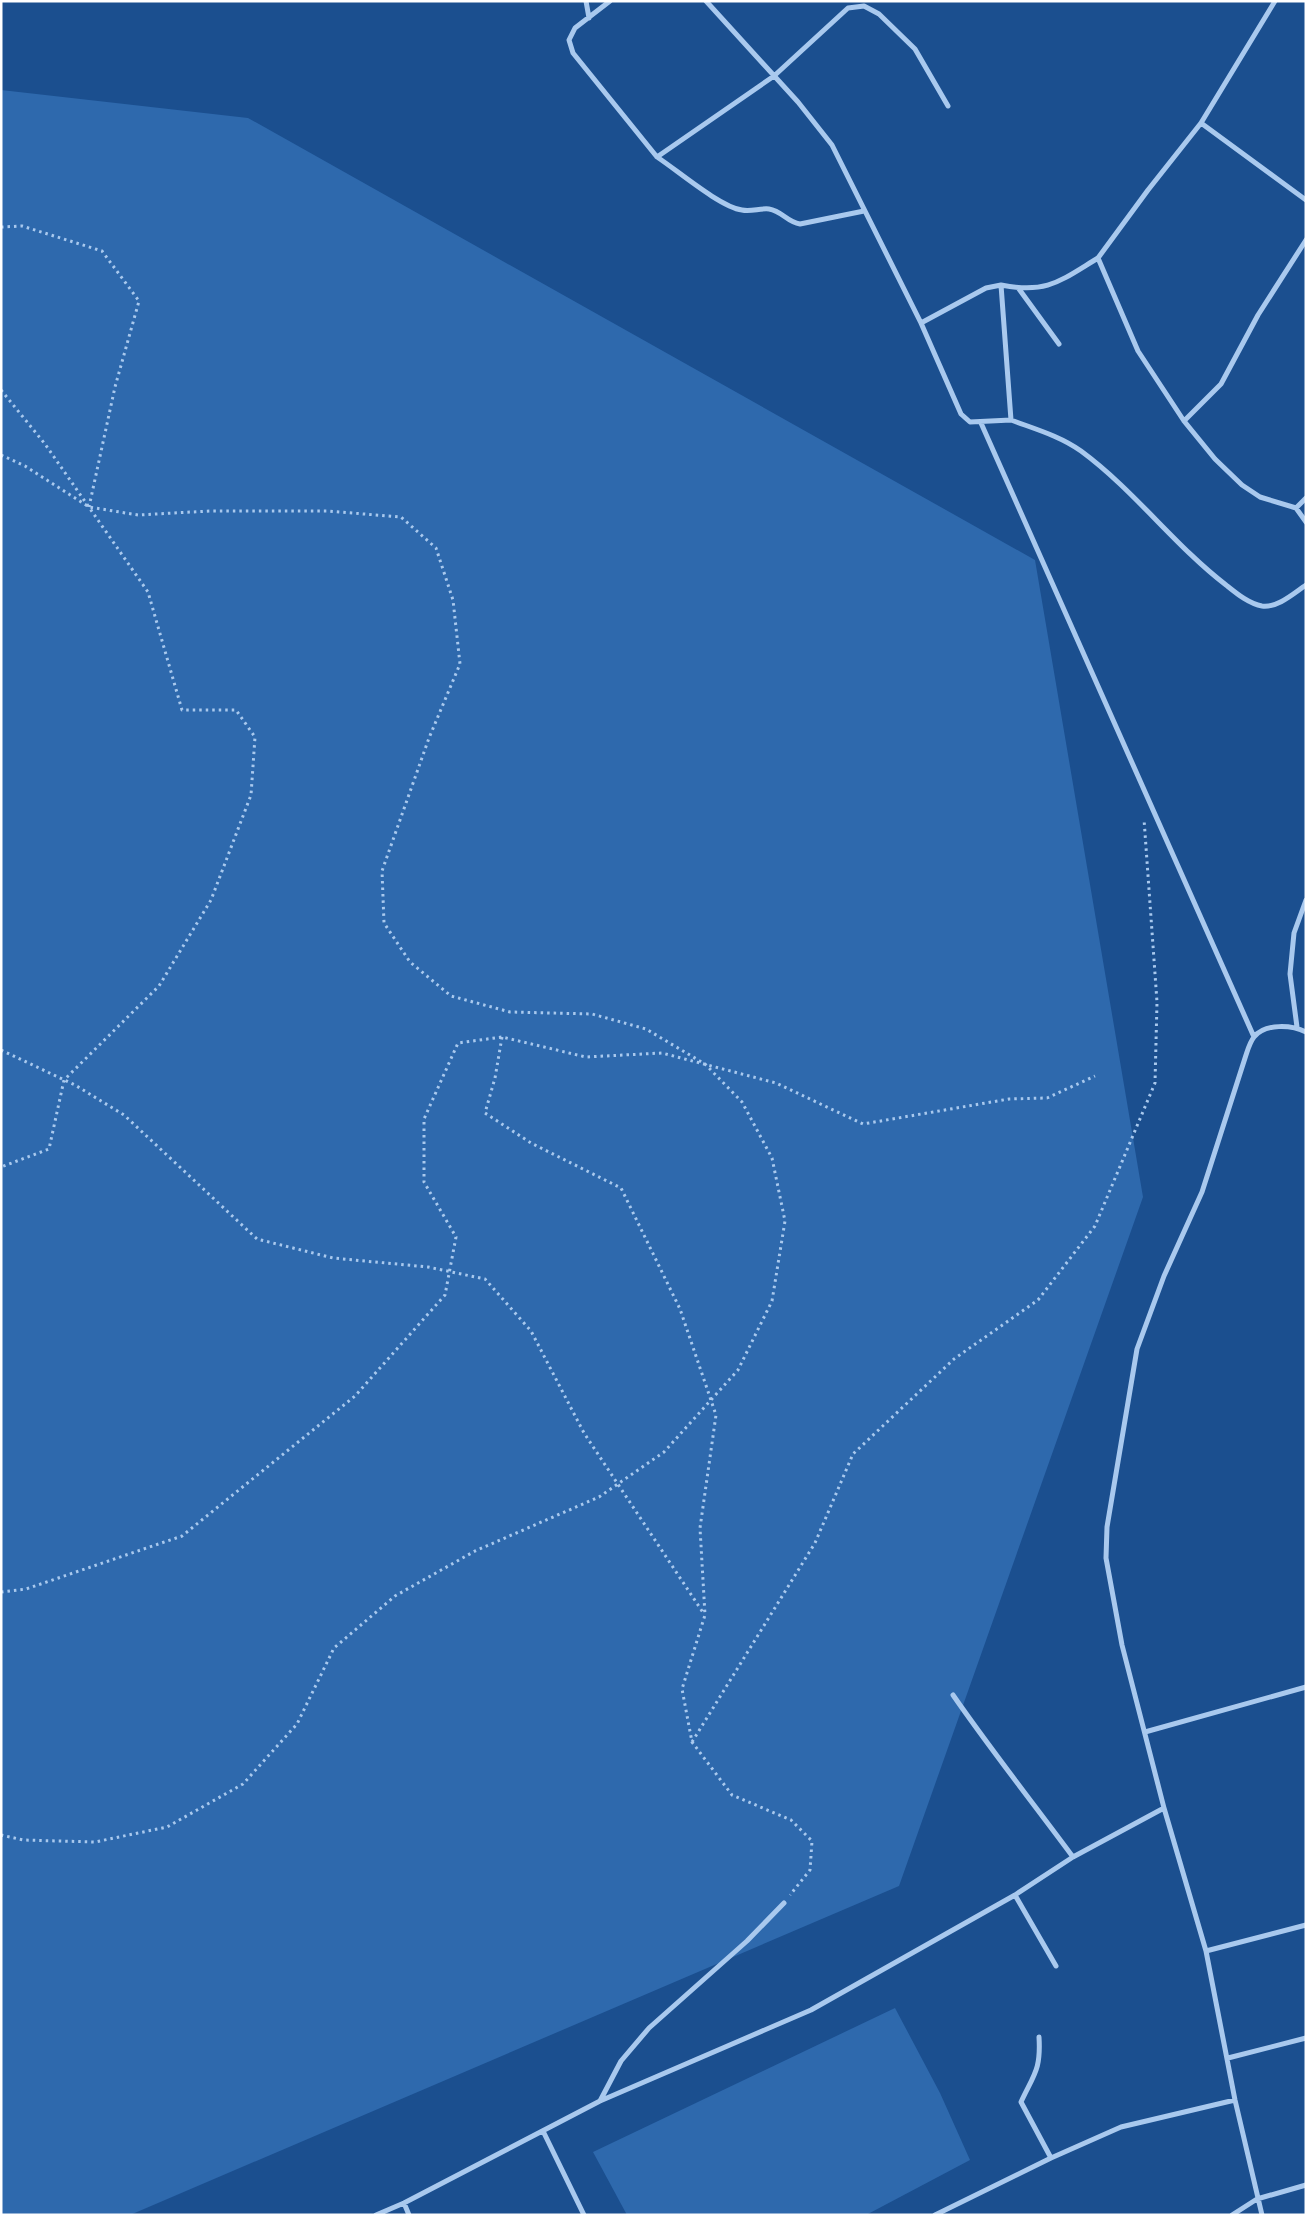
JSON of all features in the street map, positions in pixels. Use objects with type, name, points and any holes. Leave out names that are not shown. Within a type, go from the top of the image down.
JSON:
[{"type":"street","points":[[586,1],[589,18]]},
{"type":"street","points":[[610,1],[575,28],[569,40],[573,53],[657,156],[729,206],[743,211],[768,209],[779,212],[791,222],[800,224],[864,211]]},
{"type":"street","points":[[706,1],[798,102],[832,145],[921,323],[962,414],[970,422],[1011,420],[1055,436],[1081,451],[1122,487],[1209,572],[1242,598],[1263,606],[1283,601],[1306,585]]},
{"type":"street","points":[[921,323],[986,288],[1001,285],[1019,289],[1034,289],[1052,285],[1098,258],[1201,123],[1275,1]]},
{"type":"street","points":[[657,156],[774,76],[848,8],[864,6],[879,14],[915,49],[948,106]]},
{"type":"street","points":[[1201,123],[1306,200]]},
{"type":"street","points":[[1184,421],[1221,384],[1258,315],[1306,240]]},
{"type":"street","points":[[1098,258],[1138,351],[1184,421],[1215,459],[1242,486],[1260,496],[1296,508],[1306,522]]},
{"type":"street","points":[[1001,285],[1011,420]]},
{"type":"street","points":[[1019,289],[1059,344]]},
{"type":"street","points":[[980,423],[1254,1037]]},
{"type":"street","points":[[1296,508],[1306,498]]},
{"type":"street","points":[[1297,1027],[1290,974],[1294,933],[1306,900]]},
{"type":"street","points":[[1262,2215],[1235,2100],[1206,1952],[1164,1808],[1124,1654],[1106,1558],[1107,1527],[1137,1349],[1164,1276],[1202,1192],[1246,1055],[1254,1037],[1260,1032],[1269,1029],[1297,1027],[1306,1032]]},
{"type":"street","points":[[1145,1732],[1306,1688]]},
{"type":"street","points":[[953,1695],[985,1741],[1073,1857]]},
{"type":"street","points":[[376,2215],[404,2203],[600,2101],[811,2010],[1015,1895],[1073,1857],[1164,1808]]},
{"type":"street","points":[[1015,1895],[1056,1966]]},
{"type":"street","points":[[600,2101],[621,2061],[649,2028],[747,1941],[784,1903]]},
{"type":"street","points":[[1206,1952],[1306,1925]]},
{"type":"street","points":[[1039,2037],[1040,2059],[1036,2072],[1021,2102],[1051,2158]]},
{"type":"street","points":[[1228,2058],[1306,2038]]},
{"type":"street","points":[[935,2215],[1051,2158],[1121,2127],[1235,2100]]},
{"type":"street","points":[[543,2132],[584,2215]]},
{"type":"street","points":[[1232,2215],[1257,2199],[1306,2184]]},
{"type":"street","points":[[404,2203],[409,2215]]},
{"type":"path","points":[[1,227],[22,226],[102,251],[140,300],[115,387],[89,507]]},
{"type":"path","points":[[1,390],[45,444],[148,592],[182,710],[236,710],[255,737],[252,795],[211,900],[159,986],[64,1080],[49,1149],[1,1167]]},
{"type":"path","points":[[1,455],[26,466],[89,507],[138,515],[210,511],[327,511],[401,517],[436,548],[453,600],[460,664],[429,738],[382,871],[384,923],[410,962],[451,996],[510,1012],[592,1014],[646,1029],[705,1064],[742,1102],[772,1158],[785,1221],[772,1301],[738,1370],[664,1452],[599,1497],[475,1551],[395,1596],[334,1648],[297,1724],[242,1784],[167,1827],[95,1842],[23,1840],[1,1835]]},
{"type":"path","points":[[692,1742],[816,1543],[853,1454],[954,1359],[1038,1300],[1094,1226],[1155,1083],[1157,1002],[1144,815]]},
{"type":"path","points":[[502,1037],[495,1078],[485,1113],[531,1143],[622,1188],[680,1310],[716,1416],[700,1528],[705,1615],[682,1689],[692,1742],[732,1795],[791,1820],[812,1841],[810,1870],[784,1903]]},
{"type":"path","points":[[1,1592],[26,1588],[182,1536],[355,1396],[445,1295],[456,1237],[424,1182],[424,1119],[458,1043],[502,1037],[586,1057],[662,1053],[776,1083],[863,1124],[1009,1099],[1047,1098],[1094,1076]]},
{"type":"path","points":[[1,1050],[64,1080],[124,1115],[257,1239],[333,1258],[428,1267],[485,1279],[531,1331],[584,1433],[705,1615]]},
{"type":"shaded area","points":[[1,90],[248,118],[1035,560],[1143,1197],[899,1886],[130,2215],[1,2215]]},
{"type":"shaded area","points":[[895,2008],[940,2093],[970,2160],[866,2215],[627,2215],[593,2152]]}]
